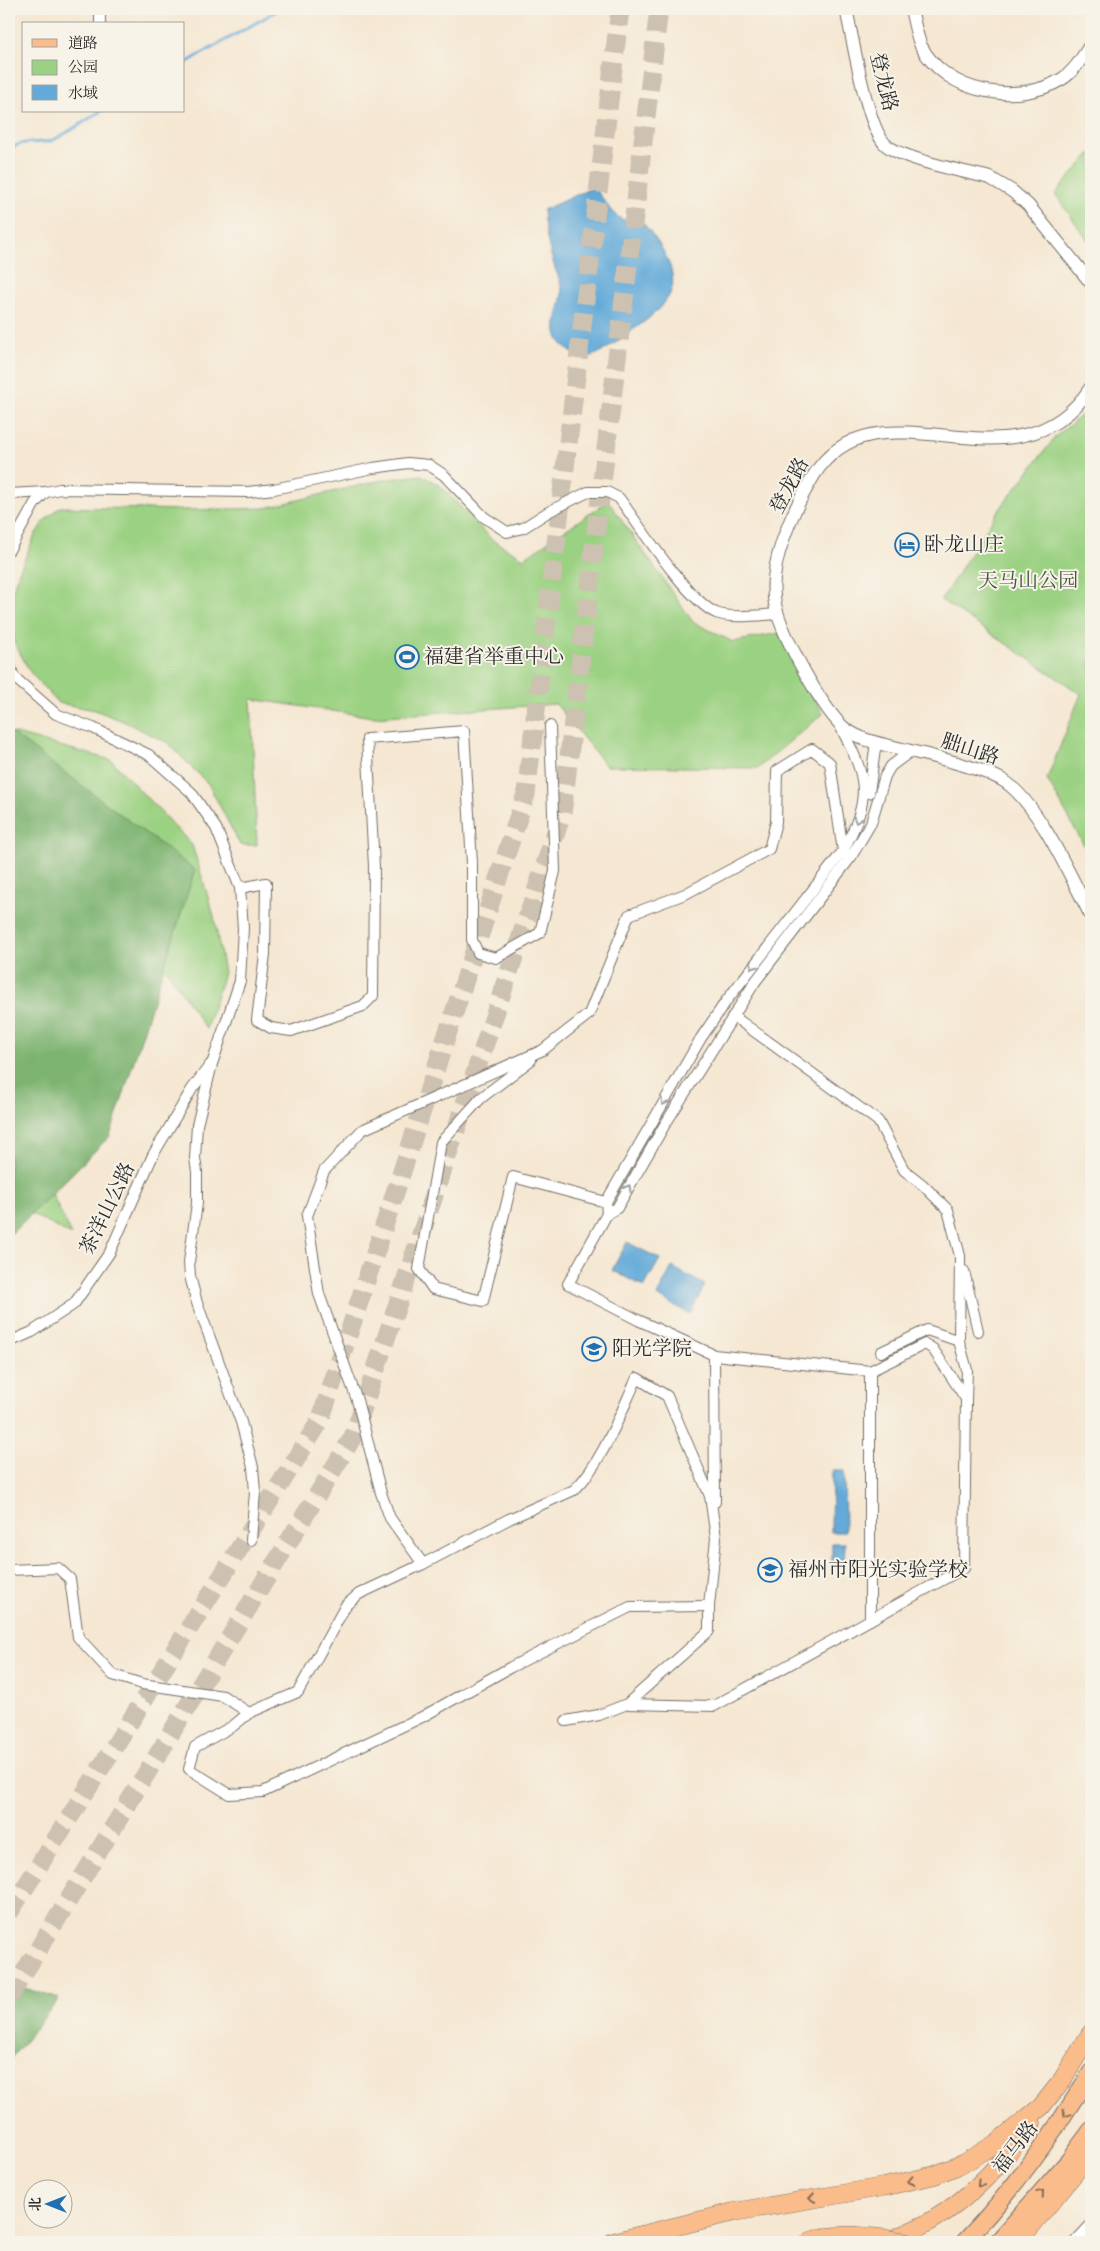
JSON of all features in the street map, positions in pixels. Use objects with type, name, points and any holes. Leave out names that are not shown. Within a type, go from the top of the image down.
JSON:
[{"type":"highway","points":[[886,2242],[931,2221],[975,2190],[1004,2160],[1064,2078],[1091,2033]]},
{"type":"highway","points":[[613,2242],[734,2212],[935,2175],[977,2156],[1041,2107],[1064,2078]]},
{"type":"highway","points":[[1018,2242],[1091,2153]]},
{"type":"highway","points":[[806,2242],[836,2237],[862,2237],[908,2242]]},
{"type":"main road","name":"福马路","points":[[964,2242],[1000,2204],[1056,2129],[1091,2072]]},
{"type":"main road","points":[[997,2242],[1068,2161],[1091,2130]]},
{"type":"street","points":[[100,9],[100,22]]},
{"type":"street","name":"登龙路","points":[[846,9],[863,87],[873,122],[885,144],[908,155],[990,178],[1000,183],[1028,205],[1091,283]]},
{"type":"street","points":[[911,9],[916,33],[922,46],[938,67],[967,84],[994,93],[1010,94],[1048,86],[1064,78],[1076,66],[1091,44]]},
{"type":"street","name":"登龙路","points":[[911,751],[863,739],[840,725],[803,668],[778,614],[774,578],[784,541],[806,491],[820,466],[833,452],[859,439],[891,432],[994,439],[1026,436],[1065,417],[1091,388]]},
{"type":"street","points":[[9,494],[46,492],[60,489],[248,492],[274,489],[373,468],[408,464],[429,465],[444,475],[484,517],[507,532],[523,528],[588,492],[607,492],[619,498],[694,598],[716,613],[740,616],[778,614]]},
{"type":"street","points":[[9,550],[35,503],[46,492]]},
{"type":"street","points":[[9,663],[11,678],[56,714],[93,728],[149,755],[190,792],[216,828],[240,888],[243,928],[240,981],[212,1064],[197,1125],[194,1158],[197,1172],[196,1203],[189,1262],[196,1303],[241,1422],[253,1466],[255,1492],[251,1540]]},
{"type":"street","points":[[840,725],[870,796]]},
{"type":"street","points":[[240,888],[266,883],[265,954],[257,1020],[271,1028],[290,1031],[363,1006],[373,996],[374,866],[367,739],[464,731],[472,863],[472,940],[478,954],[496,958],[540,933],[555,871],[550,726]]},
{"type":"street","points":[[876,742],[870,796],[872,823],[852,858],[775,956],[708,1053],[617,1208],[607,1214],[568,1284],[638,1320],[714,1355],[870,1371],[925,1344],[933,1350],[966,1399]]},
{"type":"street","points":[[606,1202],[513,1177],[483,1301],[433,1289],[420,1270],[441,1142],[481,1098],[589,1014],[629,915],[686,894],[769,849],[776,822],[777,771],[812,749],[830,763],[842,850],[852,858]]},
{"type":"street","points":[[607,1214],[606,1202],[696,1048],[727,1000],[842,850],[870,796],[891,766],[911,751]]},
{"type":"street","name":"胐山路","points":[[911,751],[989,774],[1004,781],[1017,792],[1040,821],[1091,916]]},
{"type":"street","points":[[766,948],[775,956]]},
{"type":"street","points":[[733,1016],[878,1121],[904,1170],[923,1185],[948,1210],[978,1331]]},
{"type":"street","points":[[696,1048],[708,1053]]},
{"type":"street","points":[[423,1564],[390,1518],[381,1493],[357,1400],[319,1294],[307,1216],[324,1171],[362,1130],[543,1050]]},
{"type":"street","name":"茶洋山公路","points":[[9,1342],[32,1332],[74,1304],[110,1252],[153,1155],[192,1089],[212,1064]]},
{"type":"street","points":[[627,1704],[714,1706],[964,1568],[968,1370],[959,1342],[960,1256]]},
{"type":"street","points":[[881,1352],[927,1330],[959,1342]]},
{"type":"street","points":[[566,1721],[599,1715],[627,1704],[709,1631],[709,1606],[716,1538],[714,1355]]},
{"type":"street","points":[[870,1371],[870,1620]]},
{"type":"street","points":[[709,1606],[630,1607],[511,1667],[422,1717],[263,1792],[229,1794],[189,1769],[195,1747],[233,1726],[249,1713],[298,1692],[346,1606],[359,1594],[574,1490],[596,1461],[636,1378],[667,1396],[710,1496],[716,1538]]},
{"type":"street","points":[[9,1570],[58,1568],[70,1579],[78,1637],[113,1675],[142,1684],[224,1696],[249,1713]]},
{"type":"street","points":[[1076,2242],[1091,2226]]},
{"type":"green space","points":[[1091,153],[1091,245],[1055,194]]},
{"type":"green space","name":"天马山公园","points":[[1091,408],[1091,858],[1047,779],[1081,694],[941,600],[996,514],[1056,436]]},
{"type":"green space","name":"福建省举重中心","points":[[421,475],[441,486],[492,540],[524,558],[608,501],[693,622],[733,642],[779,633],[823,714],[758,768],[606,766],[556,704],[373,717],[251,699],[257,845],[240,845],[209,785],[168,743],[95,710],[58,703],[30,672],[14,642],[9,607],[16,579],[35,535],[44,521],[60,507],[187,510],[265,508],[382,480]]},
{"type":"green space","points":[[9,731],[195,870],[110,1136],[9,1236]]},
{"type":"green space","points":[[9,732],[111,760],[192,845],[214,916],[224,973],[206,1029]]},
{"type":"green space","points":[[9,1100],[71,1235],[9,1202]]},
{"type":"green space","points":[[9,1983],[59,1999],[9,2061]]},
{"type":"water","points":[[594,187],[610,209],[619,217],[644,224],[668,260],[673,280],[672,290],[667,299],[654,314],[608,348],[598,354],[587,357],[579,356],[567,349],[559,340],[557,334],[556,322],[562,291],[548,243],[543,210]]},
{"type":"water","points":[[627,1242],[660,1259],[644,1287],[612,1270]]},
{"type":"water","points":[[672,1267],[705,1285],[690,1314],[657,1296]]},
{"type":"water","points":[[832,1471],[844,1471],[845,1532],[831,1532]]},
{"type":"water","points":[[832,1543],[845,1543],[844,1567],[832,1566]]},
{"type":"waterway","points":[[185,63],[280,9]]},
{"type":"waterway","points":[[9,151],[23,143],[44,142],[55,139],[99,112]]},
{"type":"waterway","points":[[9,184],[9,189]]},
{"type":"tunnel","points":[[9,1913],[320,1421],[526,794],[620,9]]},
{"type":"tunnel","points":[[9,1997],[353,1437],[562,814],[659,9]]},
{"type":"place","name":"卧龙山庄","points":[[907,545]]},
{"type":"place","name":"福建省举重中心","points":[[407,657]]},
{"type":"place","name":"阳光学院","points":[[594,1349]]},
{"type":"place","name":"福州市阳光实验学校","points":[[770,1570]]}]
